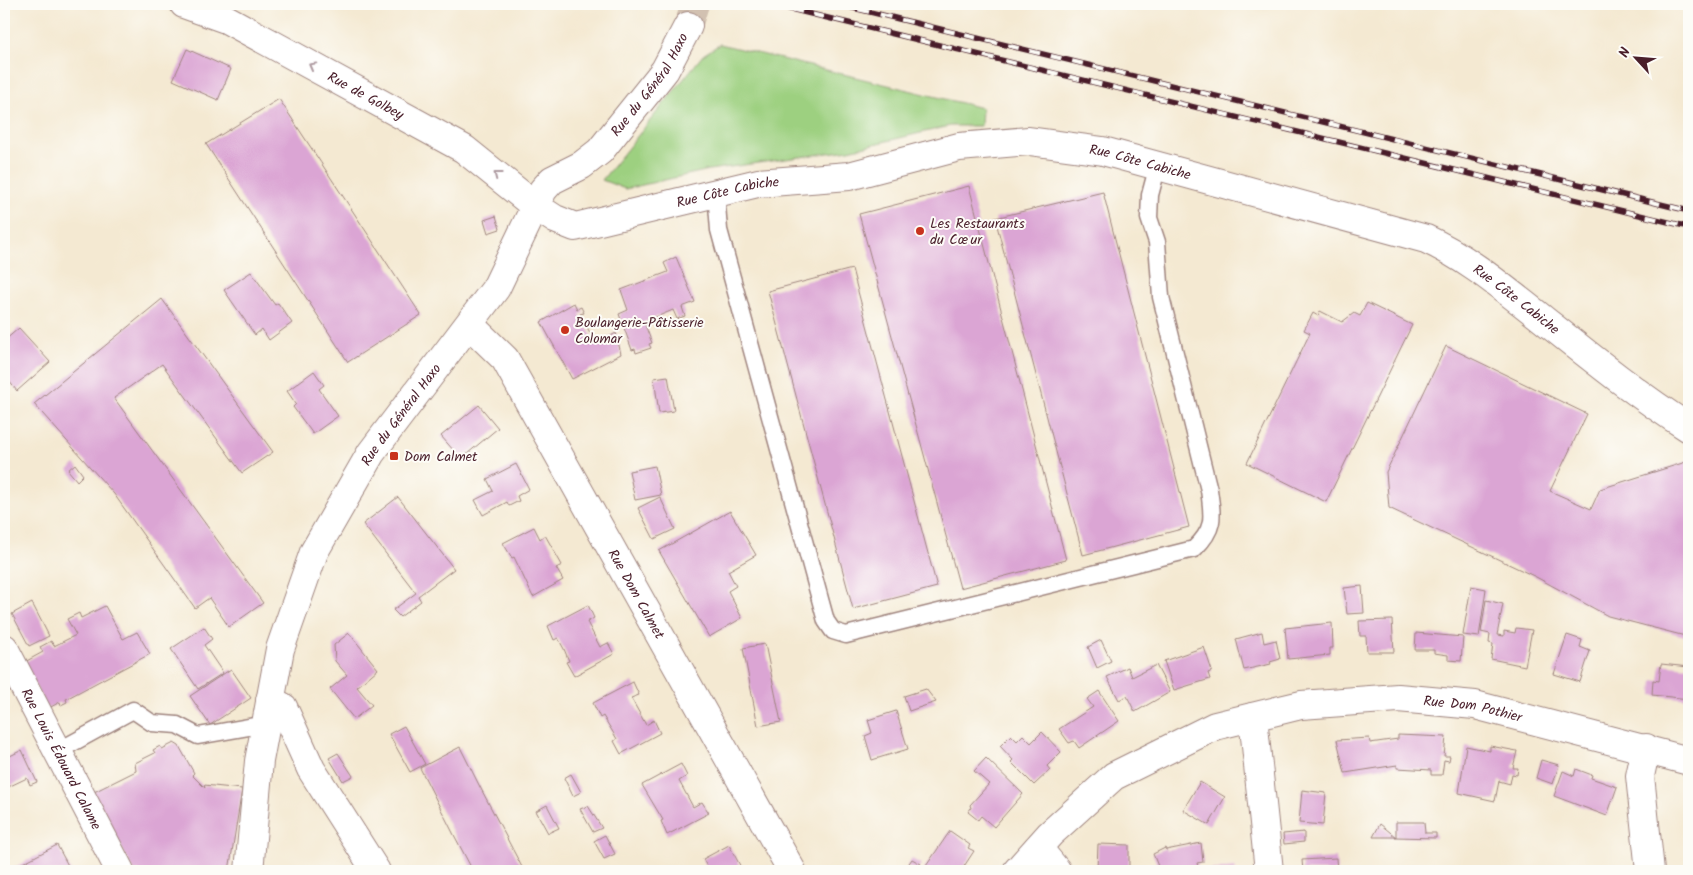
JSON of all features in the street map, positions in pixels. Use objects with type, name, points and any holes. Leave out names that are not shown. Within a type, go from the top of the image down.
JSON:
[{"type":"street","name":"Rue de Golbey","points":[[184,4],[226,19],[464,149],[535,206]]},
{"type":"street","name":"Rue du Général Haxo","points":[[249,871],[259,762],[280,649],[314,552],[371,453],[470,325],[496,288],[543,190],[552,180],[582,165],[600,151],[665,70],[688,26]]},
{"type":"street","name":"Rue Côte Cabiche","points":[[535,206],[555,219],[575,227],[716,192],[758,184],[849,176],[959,147],[1029,141],[1103,151],[1426,239],[1447,249],[1489,276],[1642,398],[1689,428]]},
{"type":"street","name":"Rue Dom Calmet","points":[[470,325],[505,359],[792,871]]},
{"type":"street","name":"Rue Louis Édouard Calame","points":[[4,648],[120,871]]},
{"type":"street","name":"Rue Dom Pothier","points":[[1017,871],[1050,834],[1114,776],[1215,726],[1301,705],[1398,698],[1475,705],[1646,748],[1689,761]]},
{"type":"street","points":[[268,712],[283,707],[311,769],[376,871]]},
{"type":"street","points":[[1253,717],[1269,871]]},
{"type":"street","points":[[1646,748],[1640,776],[1650,871]]},
{"type":"street","points":[[1038,848],[1058,871]]},
{"type":"lane","points":[[716,192],[719,230],[826,621],[833,631],[846,635],[1194,549],[1208,536],[1212,512],[1208,490],[1161,297],[1157,242],[1149,218],[1150,195],[1158,165]]},
{"type":"lane","points":[[58,751],[133,710],[152,723],[177,724],[198,736],[268,712]]},
{"type":"green space","points":[[720,44],[982,108],[981,126],[950,126],[849,150],[709,170],[625,189],[602,180],[703,55]]},
{"type":"building","points":[[187,49],[231,69],[218,100],[173,80]]},
{"type":"building","points":[[279,99],[421,315],[348,362],[206,144]]},
{"type":"building","points":[[969,186],[1066,560],[960,588],[859,214]]},
{"type":"building","points":[[1103,192],[1189,527],[1083,555],[995,218]]},
{"type":"building","points":[[496,216],[500,229],[488,233],[484,220]]},
{"type":"building","points":[[676,257],[695,302],[682,307],[685,316],[677,319],[673,310],[644,322],[652,343],[649,344],[651,348],[636,353],[635,349],[632,350],[619,314],[628,310],[621,290],[668,272],[664,263]]},
{"type":"building","points":[[852,269],[937,587],[853,609],[768,291]]},
{"type":"building","points":[[251,272],[275,305],[278,303],[292,323],[269,340],[262,329],[255,335],[224,290]]},
{"type":"building","points":[[162,299],[273,452],[242,473],[162,364],[114,398],[263,603],[229,627],[209,598],[195,608],[114,494],[34,404]]},
{"type":"building","points":[[574,303],[577,309],[581,307],[584,313],[580,314],[596,344],[616,333],[621,354],[572,379],[541,322]]},
{"type":"building","points":[[1367,303],[1412,325],[1326,502],[1247,463],[1310,333],[1304,330],[1313,313],[1318,316],[1320,311],[1342,322],[1354,313],[1360,316]]},
{"type":"building","points":[[19,328],[50,362],[17,391],[4,375],[4,341]]},
{"type":"building","points":[[1446,346],[1587,414],[1550,491],[1591,509],[1600,489],[1689,461],[1689,637],[1608,616],[1536,577],[1389,508],[1386,472]]},
{"type":"building","points":[[314,371],[324,385],[319,389],[338,416],[313,434],[293,407],[296,404],[287,391]]},
{"type":"building","points":[[668,376],[674,411],[659,413],[654,378]]},
{"type":"building","points":[[479,405],[498,428],[461,459],[441,436]]},
{"type":"building","points":[[75,464],[83,475],[77,481],[68,470]]},
{"type":"building","points":[[516,464],[529,489],[517,496],[519,501],[509,506],[507,502],[483,515],[475,500],[493,491],[487,479]]},
{"type":"building","points":[[655,466],[661,495],[635,500],[629,471]]},
{"type":"building","points":[[398,497],[454,569],[418,596],[421,601],[400,617],[393,610],[416,593],[363,524]]},
{"type":"building","points":[[660,497],[675,529],[654,539],[638,508]]},
{"type":"building","points":[[730,511],[756,555],[728,571],[736,586],[728,591],[742,618],[709,637],[659,551]]},
{"type":"building","points":[[534,527],[540,539],[545,535],[562,565],[556,568],[563,580],[533,597],[514,557],[512,558],[503,543]]},
{"type":"building","points":[[1362,586],[1364,613],[1347,614],[1344,588]]},
{"type":"building","points":[[1471,586],[1486,589],[1479,637],[1463,635]]},
{"type":"building","points":[[1486,600],[1503,604],[1497,635],[1504,636],[1504,631],[1515,633],[1516,628],[1532,630],[1525,666],[1491,659],[1493,644],[1489,643],[1490,634],[1481,632]]},
{"type":"building","points":[[32,603],[49,636],[29,646],[12,614]]},
{"type":"building","points":[[588,605],[594,618],[587,622],[600,647],[608,643],[614,654],[574,676],[566,662],[569,661],[564,649],[558,638],[554,640],[548,626]]},
{"type":"building","points":[[105,606],[123,639],[137,632],[150,654],[66,699],[67,702],[61,705],[60,702],[47,709],[23,663],[43,652],[40,647],[51,641],[54,646],[76,635],[67,619],[79,613],[81,618]]},
{"type":"building","points":[[1392,620],[1394,652],[1367,652],[1366,636],[1360,636],[1359,621]]},
{"type":"building","points":[[1332,623],[1333,648],[1330,648],[1330,655],[1288,659],[1285,628]]},
{"type":"building","points":[[204,627],[212,639],[204,645],[223,673],[198,689],[171,649]]},
{"type":"building","points":[[1262,632],[1264,643],[1276,640],[1280,659],[1270,662],[1271,664],[1244,670],[1236,639]]},
{"type":"building","points":[[349,633],[378,669],[357,687],[372,705],[354,719],[330,689],[347,675],[335,661],[334,645]]},
{"type":"building","points":[[1416,633],[1463,637],[1461,661],[1448,660],[1448,655],[1434,653],[1434,650],[1415,650]]},
{"type":"building","points":[[1567,635],[1582,640],[1580,647],[1590,651],[1580,682],[1554,674]]},
{"type":"building","points":[[1101,640],[1111,661],[1097,668],[1088,647]]},
{"type":"building","points":[[765,644],[781,722],[758,726],[743,648]]},
{"type":"building","points":[[1204,647],[1212,671],[1208,673],[1210,679],[1174,690],[1164,661]]},
{"type":"building","points":[[1661,664],[1689,667],[1689,699],[1652,695],[1653,680],[1659,681]]},
{"type":"building","points":[[1156,665],[1170,692],[1135,712],[1127,696],[1119,700],[1107,677],[1128,667],[1132,677]]},
{"type":"building","points":[[231,669],[251,698],[210,725],[190,696]]},
{"type":"building","points":[[633,682],[639,695],[631,698],[646,725],[654,720],[660,733],[621,754],[614,741],[617,739],[603,716],[600,718],[593,703]]},
{"type":"building","points":[[926,689],[936,702],[909,711],[904,696]]},
{"type":"building","points":[[1099,691],[1119,721],[1079,748],[1074,741],[1069,743],[1059,729],[1093,707],[1087,699]]},
{"type":"building","points":[[896,711],[908,749],[872,760],[865,736],[872,733],[868,720]]},
{"type":"building","points":[[404,726],[425,764],[410,772],[389,734]]},
{"type":"building","points":[[1042,732],[1061,752],[1047,766],[1050,770],[1034,785],[1011,762],[1013,760],[1000,746],[1011,735],[1017,741],[1023,735],[1031,743]]},
{"type":"building","points":[[1398,735],[1446,737],[1444,756],[1450,756],[1449,761],[1444,760],[1442,775],[1431,775],[1431,770],[1397,768],[1397,765],[1345,773],[1337,740],[1369,738],[1370,743],[1398,739]]},
{"type":"building","points":[[174,743],[179,746],[194,773],[192,775],[205,788],[204,785],[242,789],[229,871],[134,871],[92,793],[136,771],[135,763],[155,753],[153,750],[160,746],[162,749]]},
{"type":"building","points":[[1466,746],[1490,751],[1490,746],[1517,751],[1513,768],[1518,768],[1517,775],[1512,774],[1510,784],[1499,781],[1495,801],[1459,793]]},
{"type":"building","points":[[460,747],[524,871],[473,871],[453,833],[420,768]]},
{"type":"building","points":[[22,750],[37,782],[30,785],[27,778],[4,789],[4,759]]},
{"type":"building","points":[[338,753],[353,776],[343,781],[329,758]]},
{"type":"building","points":[[986,758],[1023,794],[994,827],[981,816],[978,820],[968,812],[971,808],[970,805],[989,784],[974,771]]},
{"type":"building","points":[[1541,760],[1559,765],[1553,784],[1536,778]]},
{"type":"building","points":[[681,764],[687,776],[679,781],[693,807],[702,802],[709,813],[667,835],[661,821],[663,820],[642,785]]},
{"type":"building","points":[[1576,769],[1592,775],[1591,778],[1617,787],[1607,816],[1554,796],[1563,771],[1574,776]]},
{"type":"building","points":[[571,774],[581,792],[573,796],[564,778]]},
{"type":"building","points":[[1200,782],[1225,797],[1209,825],[1183,810]]},
{"type":"building","points":[[1302,790],[1326,793],[1323,825],[1299,823]]},
{"type":"building","points":[[547,805],[559,828],[548,833],[536,811]]},
{"type":"building","points":[[588,806],[602,828],[593,832],[580,809]]},
{"type":"building","points":[[1396,822],[1424,822],[1425,833],[1436,833],[1436,838],[1396,837]]},
{"type":"building","points":[[1380,824],[1396,837],[1373,837]]},
{"type":"building","points":[[950,831],[970,845],[968,848],[974,851],[961,871],[927,871],[924,869]]},
{"type":"building","points":[[1304,832],[1304,842],[1284,844],[1283,834]]},
{"type":"building","points":[[605,835],[615,854],[604,859],[594,841]]},
{"type":"building","points":[[1201,843],[1203,862],[1197,863],[1199,871],[1170,871],[1174,868],[1160,871],[1153,854],[1165,848],[1166,850]]},
{"type":"building","points":[[1098,844],[1129,845],[1129,871],[1097,869]]},
{"type":"building","points":[[57,845],[71,871],[15,871],[13,868]]},
{"type":"building","points":[[729,845],[743,871],[709,871],[703,859]]},
{"type":"building","points":[[1336,858],[1337,871],[1303,871],[1302,860]]},
{"type":"building","points":[[912,859],[921,864],[916,871],[907,866]]},
{"type":"building","points":[[1235,867],[1236,871],[1209,871],[1209,870]]},
{"type":"tunnel","points":[[688,26],[695,4]]},
{"type":"railway","points":[[770,4],[1689,227]]},
{"type":"railway","points":[[837,4],[1689,211]]},
{"type":"place","name":"Les Restaurants du Cœur","points":[[920,231]]},
{"type":"place","name":"Boulangerie-Pâtisserie Colomar","points":[[565,330]]},
{"type":"place","name":"Dom Calmet","points":[[394,456]]}]
